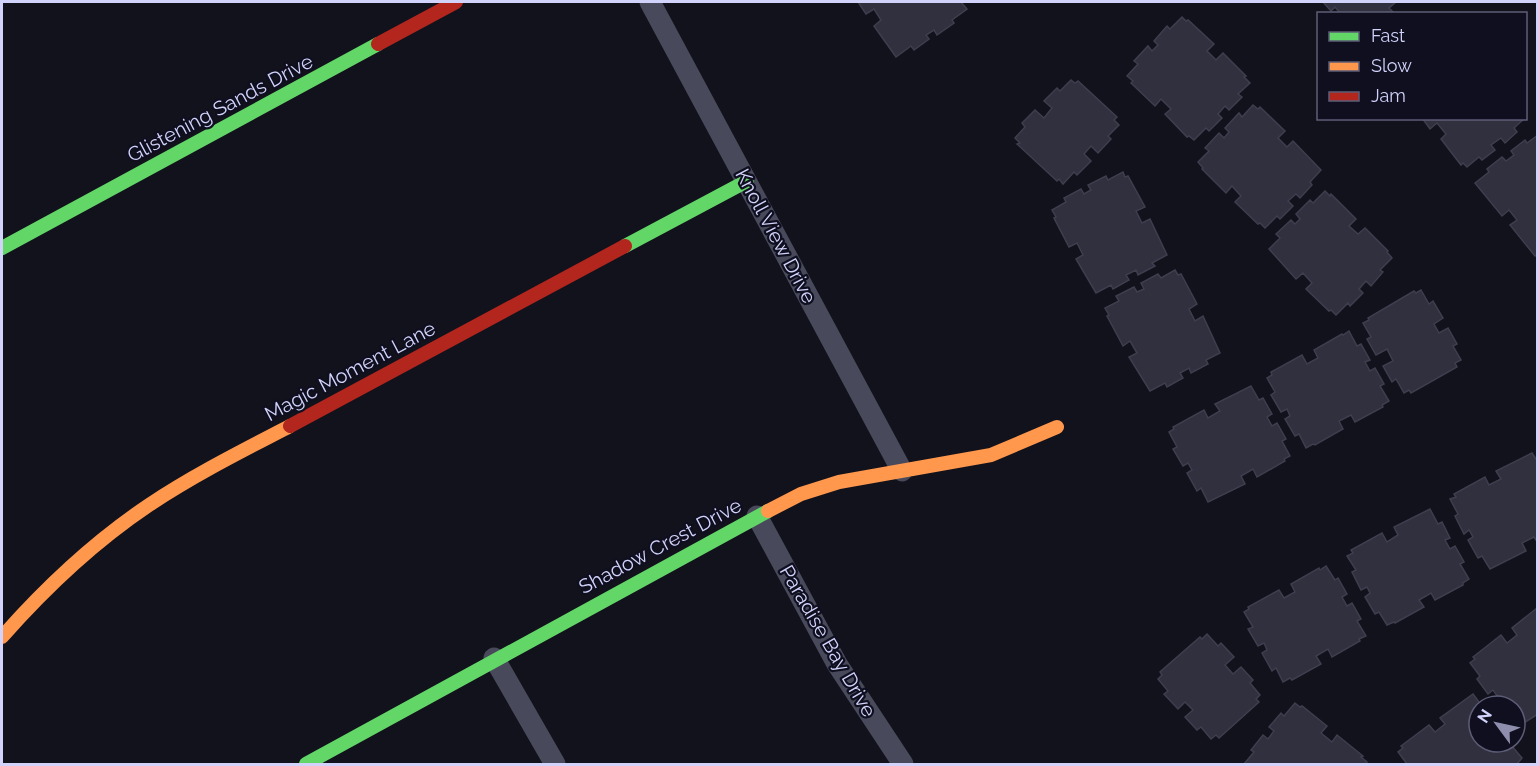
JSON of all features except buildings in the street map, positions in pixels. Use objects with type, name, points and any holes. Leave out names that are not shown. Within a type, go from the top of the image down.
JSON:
[{"type":"street","name":"Glistening Sands Drive","points":[[2,248],[456,2]]},
{"type":"street","name":"Knoll View Drive","points":[[650,2],[902,471]]},
{"type":"street","name":"Magic Moment Lane","points":[[2,637],[24,611],[68,567],[135,514],[198,475],[747,181]]},
{"type":"street","name":"Shadow Crest Drive","points":[[306,765],[318,756],[494,658],[801,494],[839,482],[991,455],[1057,427]]},
{"type":"street","name":"Paradise Bay Drive","points":[[757,516],[837,664],[903,765]]},
{"type":"street","points":[[494,658],[555,765]]},
{"type":"traffic: fast","points":[[2,248],[378,44]]},
{"type":"traffic: fast","points":[[625,246],[747,181]]},
{"type":"traffic: fast","points":[[306,764],[768,511]]},
{"type":"traffic: slow","points":[[2,637],[71,566],[129,519],[201,473],[290,426]]},
{"type":"traffic: slow","points":[[768,511],[801,494],[839,482],[991,455],[1057,427]]},
{"type":"traffic: jam","points":[[378,44],[456,2]]},
{"type":"traffic: jam","points":[[290,426],[625,246]]}]
